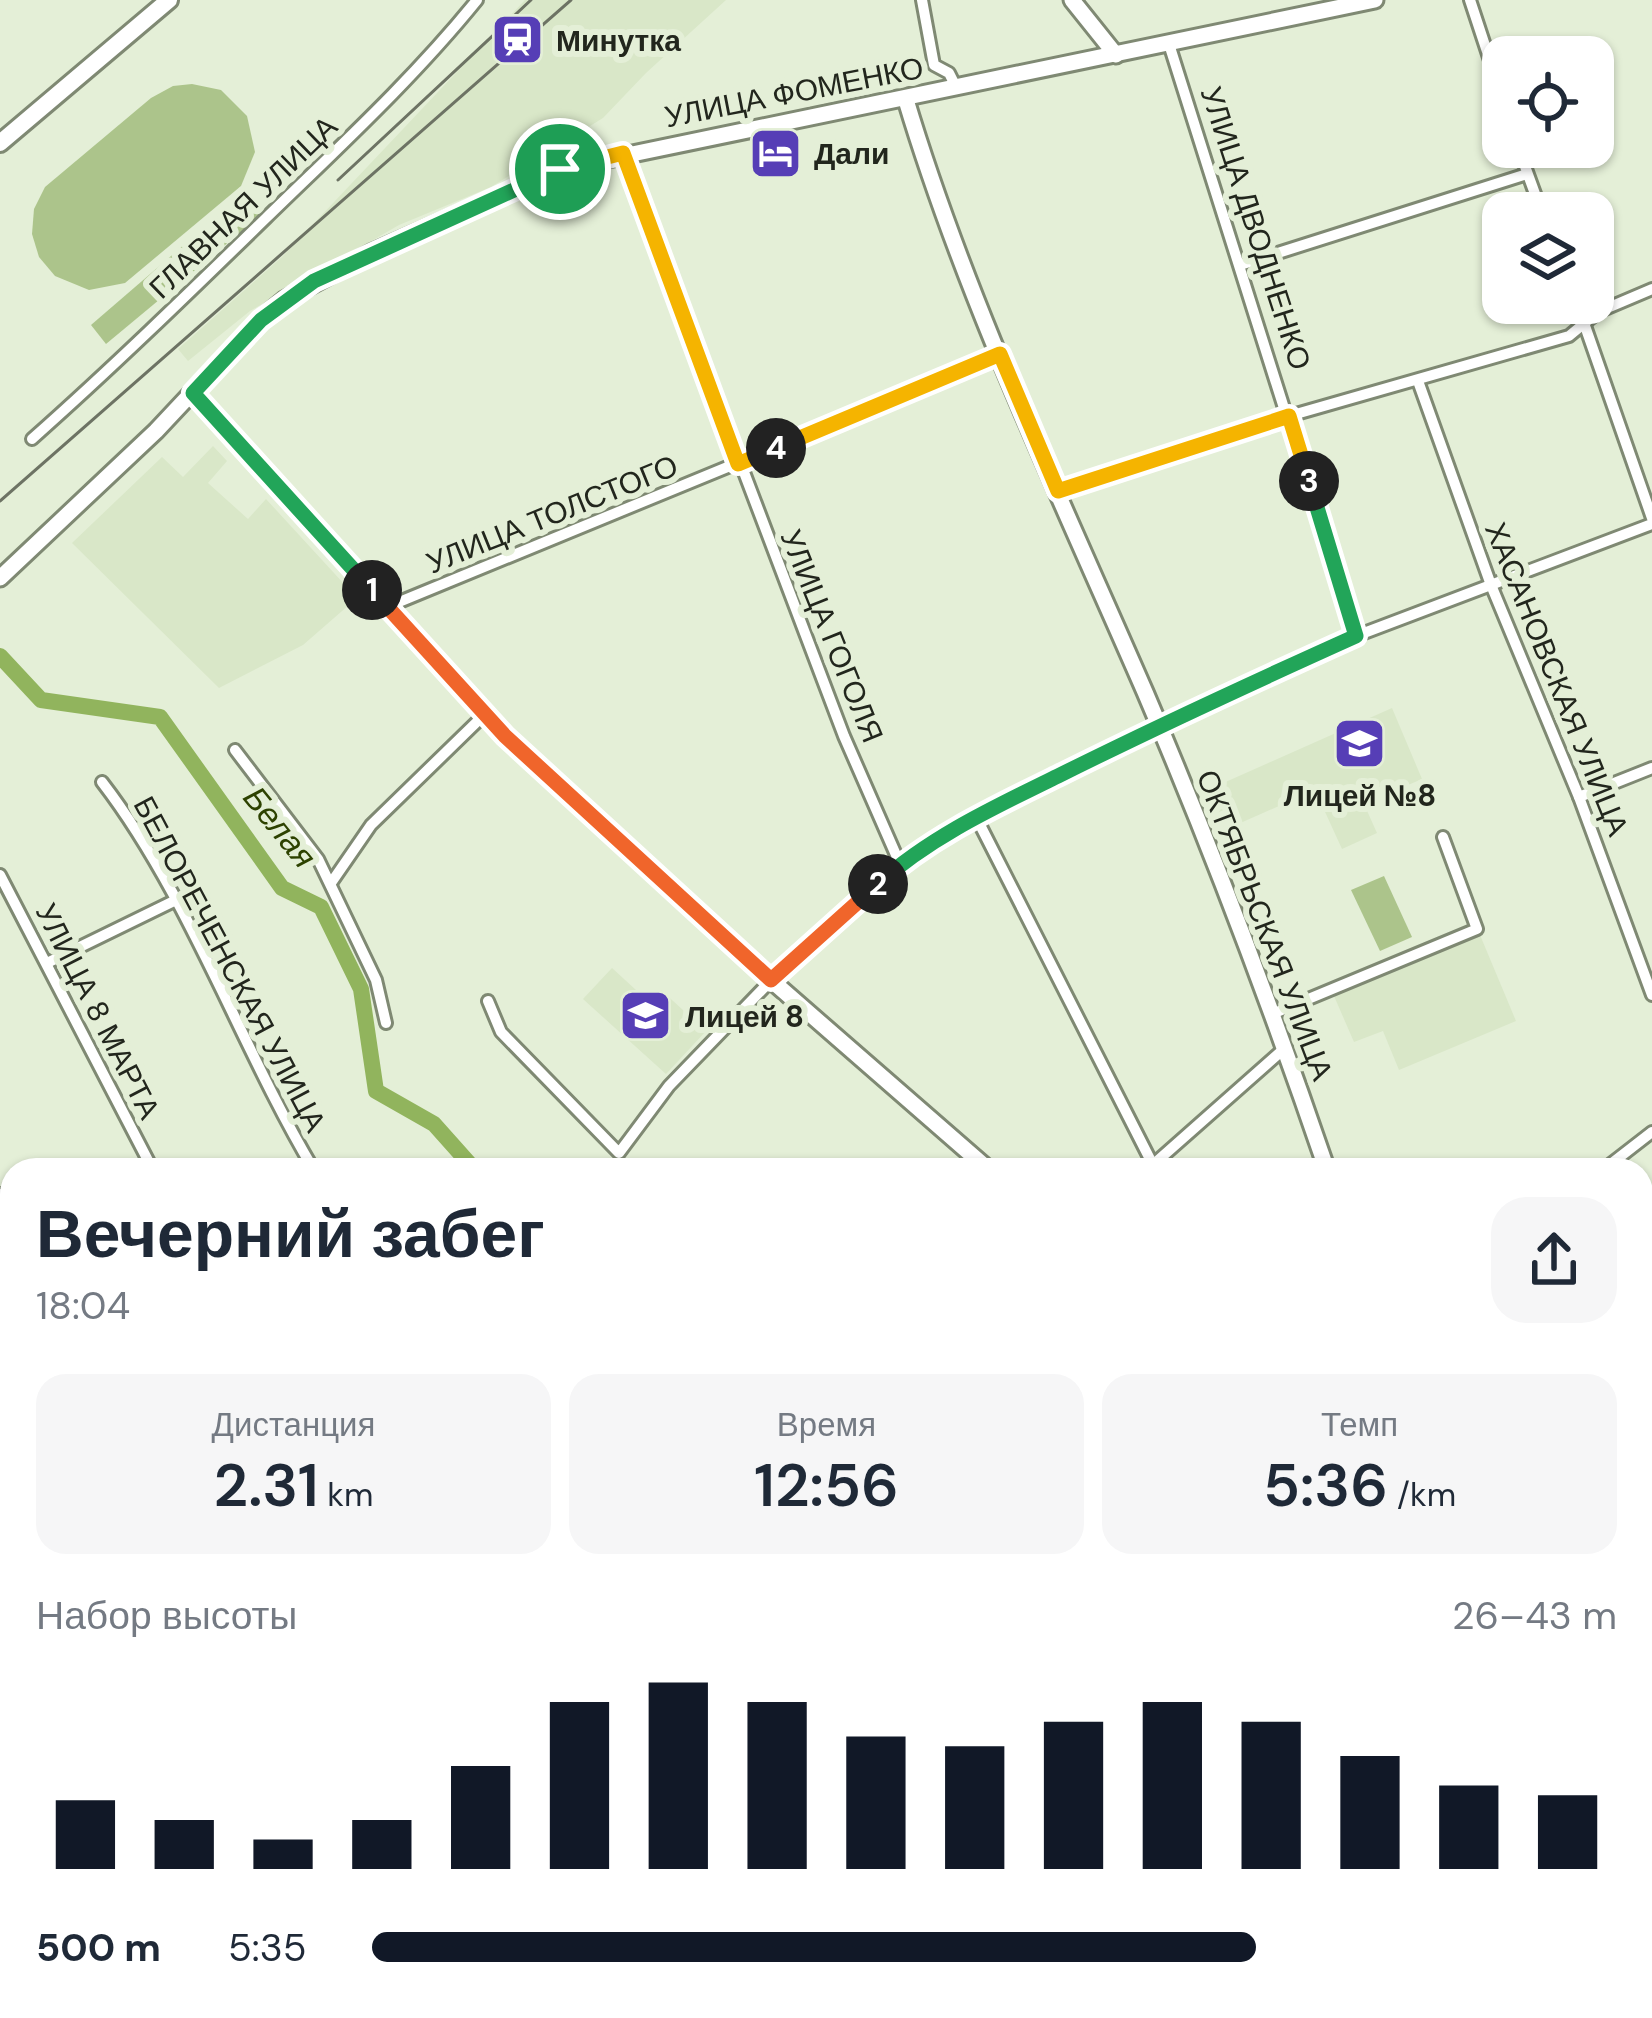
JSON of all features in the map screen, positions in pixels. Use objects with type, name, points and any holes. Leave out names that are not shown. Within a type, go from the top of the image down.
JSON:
[{"type":"main road","points":[[0,143],[169,0]]},
{"type":"street","name":"ГЛАВНАЯ УЛИЦА","points":[[32,440],[440,48],[477,0]]},
{"type":"street","points":[[922,0],[934,65],[949,73],[956,87]]},
{"type":"street","points":[[1072,0],[1116,55]]},
{"type":"street","name":"УЛИЦА ФОМЕНКО","points":[[0,578],[193,393],[261,320],[314,281],[560,169],[1376,0]]},
{"type":"street","points":[[1470,0],[1482,36]]},
{"type":"street","name":"УЛИЦА ДВОДНЕНКО","points":[[1169,44],[1356,636]]},
{"type":"street","name":"ОКТЯБРЬСКАЯ УЛИЦА","points":[[906,100],[1000,354],[1159,725],[1324,1158]]},
{"type":"street","name":"УЛИЦА ГОГОЛЯ","points":[[623,153],[738,464],[844,736],[900,864]]},
{"type":"street","points":[[1525,168],[1534,192]]},
{"type":"street","points":[[1240,266],[1527,174]]},
{"type":"street","points":[[1614,305],[1652,289]]},
{"type":"street","points":[[1058,491],[1289,416],[1569,336],[1583,324]]},
{"type":"street","points":[[488,1001],[501,1032],[619,1153],[669,1086],[771,980],[900,864],[976,817],[1159,725],[1356,636],[1652,521],[1586,324]]},
{"type":"street","name":"УЛИЦА ТОЛСТОГО","points":[[387,607],[1000,354]]},
{"type":"street","name":"ХАСАНОВСКАЯ УЛИЦА","points":[[1418,382],[1491,585],[1579,797],[1651,989]]},
{"type":"street","points":[[193,393],[485,714],[771,980],[975,1158]]},
{"type":"street","points":[[331,884],[371,825],[485,714]]},
{"type":"street","points":[[236,750],[318,859],[376,980],[386,1023]]},
{"type":"street","points":[[1579,797],[1652,768]]},
{"type":"street","name":"БЕЛОРЕЧЕНСКАЯ УЛИЦА","points":[[102,782],[133,823],[307,1158]]},
{"type":"street","points":[[976,817],[1146,1158]]},
{"type":"street","points":[[1272,1014],[1477,929],[1443,837]]},
{"type":"street","name":"УЛИЦА 8 МАРТА","points":[[0,874],[147,1158]]},
{"type":"street","points":[[47,963],[173,901]]},
{"type":"street","points":[[1160,1158],[1285,1048]]},
{"type":"street","points":[[1618,1158],[1652,1132]]},
{"type":"shaded area","points":[[525,0],[726,0],[603,118],[491,187],[399,225],[250,311],[188,361],[178,349],[283,256]]},
{"type":"shaded area","points":[[213,446],[227,461],[208,483],[248,519],[266,499],[357,598],[303,645],[219,688],[72,543],[162,457],[183,477]]},
{"type":"shaded area","name":"Лицей №8","points":[[1392,708],[1422,779],[1364,804],[1377,833],[1342,849],[1315,790],[1220,832],[1203,792]]},
{"type":"shaded area","points":[[1480,935],[1516,1021],[1399,1070],[1383,1031],[1354,1042],[1334,996]]},
{"type":"shaded area","name":"Лицей 8","points":[[612,968],[649,1002],[661,990],[706,1031],[666,1074],[583,999]]},
{"type":"green space","points":[[173,86],[221,90],[247,116],[255,152],[241,186],[125,283],[89,290],[55,276],[39,257],[32,234],[34,209],[45,187],[151,98]]},
{"type":"green space","points":[[243,194],[260,216],[106,344],[91,325]]},
{"type":"green space","points":[[1384,876],[1412,937],[1380,951],[1351,890]]},
{"type":"waterway","name":"Белая","points":[[0,656],[41,700],[160,717],[282,888],[321,907],[361,989],[376,1091],[434,1124],[464,1158]]},
{"type":"railway","points":[[338,180],[531,0]]},
{"type":"railway","points":[[0,501],[571,0]]},
{"type":"place","name":"Минутка","points":[[517,40]]},
{"type":"place","name":"Дали","points":[[775,153]]},
{"type":"place","name":"Лицей №8","points":[[1360,743]]},
{"type":"place","name":"Лицей 8","points":[[646,1016]]},
{"type":"route","points":[[623,153],[738,464],[1000,354],[1058,491],[1289,416],[1356,636],[1159,725],[976,817],[900,864],[771,980],[505,736],[193,393],[261,320],[314,281],[560,169],[623,153]]}]
